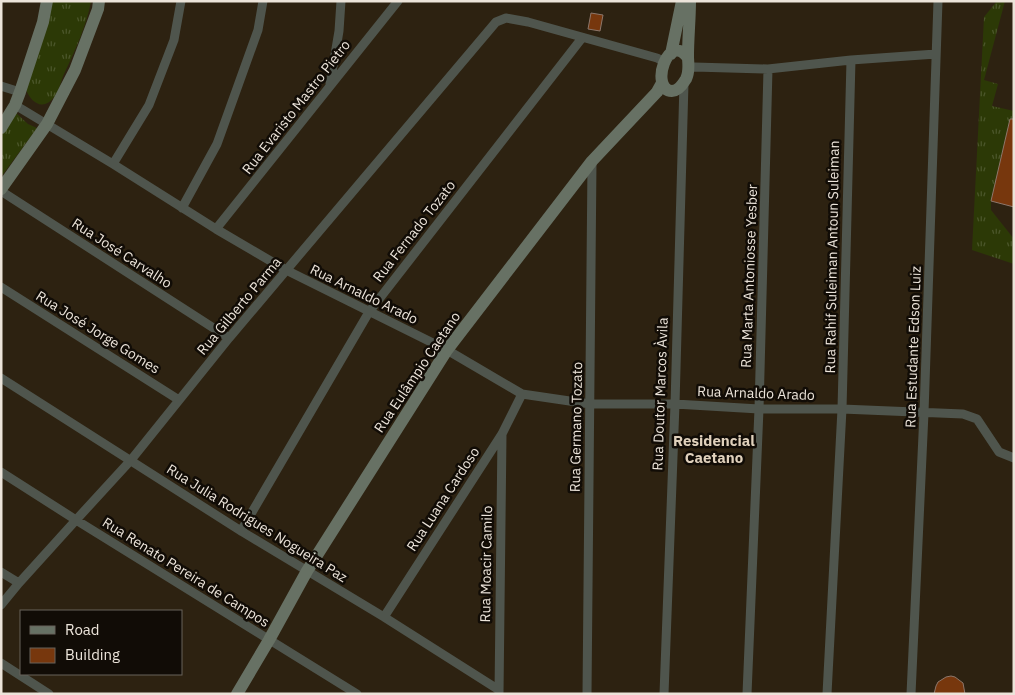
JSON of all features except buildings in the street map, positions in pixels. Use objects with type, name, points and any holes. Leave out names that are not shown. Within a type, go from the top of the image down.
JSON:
[{"type":"street","points":[[1,128],[15,105],[20,92],[43,22],[47,1]]},
{"type":"street","points":[[1,190],[47,124],[75,70],[98,9],[99,1]]},
{"type":"street","points":[[112,164],[149,105],[174,40],[181,1]]},
{"type":"street","points":[[182,208],[217,144],[258,30],[263,1]]},
{"type":"street","points":[[329,87],[339,31],[341,1]]},
{"type":"street","name":"Rua Evaristo Mastro Pietro","points":[[216,229],[398,1]]},
{"type":"street","points":[[682,1],[665,58],[662,75],[661,88],[672,91],[682,88],[688,75],[690,64],[690,1]]},
{"type":"street","name":"Rua Estudante Edson Luiz","points":[[911,694],[924,413],[938,1]]},
{"type":"street","name":"Rua Gilberto Parma","points":[[1,605],[132,460],[229,338],[496,22],[506,18],[528,22],[582,38]]},
{"type":"street","points":[[582,38],[665,58],[680,50],[684,52],[690,64]]},
{"type":"street","name":"Rua Fernado Tozato","points":[[241,531],[369,312],[582,38]]},
{"type":"street","points":[[690,64],[768,69],[851,60],[936,54]]},
{"type":"street","name":"Rua Rahif Suleiman Antoun Suleiman","points":[[827,694],[842,410],[851,60]]},
{"type":"street","name":"Rua Marta Antoniosse Yesber","points":[[747,694],[759,409],[768,69]]},
{"type":"street","points":[[1,86],[20,92]]},
{"type":"street","name":"Rua Eulâmpio Caetano","points":[[237,694],[307,571],[447,350],[592,161],[661,88]]},
{"type":"street","name":"Rua Doutor Marcos Àvila","points":[[664,694],[675,404],[682,88]]},
{"type":"street","name":"Rua Arnaldo Arado","points":[[15,105],[286,270],[447,350],[522,394],[590,404],[675,404],[759,409],[963,414],[977,420],[998,452],[1014,458]]},
{"type":"street","name":"Rua Germano Tozato","points":[[587,694],[592,161]]},
{"type":"street","name":"Rua José Carvalho","points":[[1,190],[229,338]]},
{"type":"street","name":"Rua José Jorge Gomes","points":[[1,287],[179,400]]},
{"type":"street","name":"Rua Julia Rodrigues Nogueira Paz","points":[[1,378],[241,531],[384,617],[499,692]]},
{"type":"street","name":"Rua Luana Cardoso","points":[[384,617],[502,434],[522,394]]},
{"type":"street","name":"Rua Moacir Camilo","points":[[499,692],[502,434]]},
{"type":"street","name":"Rua Renato Pereira de Campos","points":[[1,472],[357,694]]},
{"type":"street","points":[[1,572],[19,583]]},
{"type":"street","points":[[1,664],[49,694]]},
{"type":"green space","points":[[52,1],[91,1],[83,29],[58,91],[51,101],[39,104],[32,99],[26,90]]},
{"type":"green space","points":[[997,1],[1005,1],[984,80],[998,84],[992,106],[1014,111],[1014,127],[1009,126],[991,201],[991,210],[1014,239],[1014,264],[972,250],[984,17]]},
{"type":"green space","points":[[16,113],[28,124],[37,128],[1,177],[1,136]]},
{"type":"district","name":"Residencial Caetano","points":[[714,450]]}]
